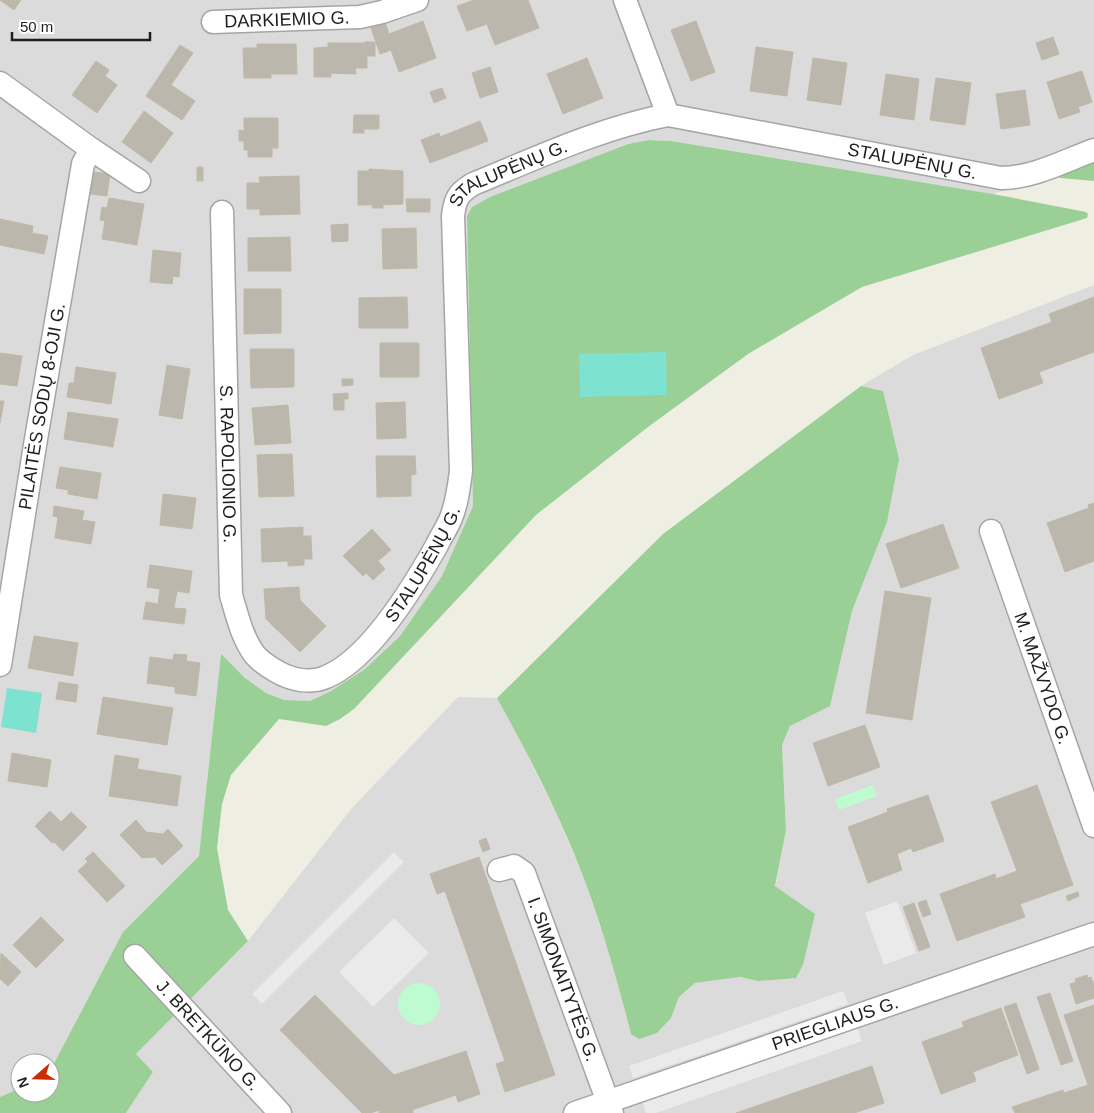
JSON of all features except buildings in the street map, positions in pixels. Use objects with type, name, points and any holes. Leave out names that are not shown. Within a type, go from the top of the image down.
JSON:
[{"type":"street","name":"DARKIEMIO G.","points":[[213,22],[360,16],[382,12],[417,0]]},
{"type":"street","points":[[625,0],[668,115]]},
{"type":"street","points":[[0,83],[91,149],[139,181]]},
{"type":"street","name":"STALUPĖNŲ G.","points":[[304,681],[325,678],[343,667],[389,621],[451,520],[459,495],[461,470],[453,216],[454,204],[461,191],[473,184],[580,141],[637,121],[668,115],[1001,178],[1015,178],[1028,175],[1094,150]]},
{"type":"street","name":"PILAITĖS SODŲ 8-OJI G.","points":[[0,665],[35,444],[83,164],[91,149]]},
{"type":"street","name":"S. RAPOLIONIO G.","points":[[222,212],[231,595],[243,634],[256,656],[285,677],[304,681]]},
{"type":"street","name":"M. MAŽVYDO G.","points":[[991,532],[1094,826]]},
{"type":"street","name":"I. SIMONAITYTĖS G.","points":[[499,870],[514,866],[524,873],[609,1107]]},
{"type":"street","name":"PRIEGLIAUS G.","points":[[575,1113],[609,1107],[1094,934]]},
{"type":"street","name":"J. BRETKŪNO G.","points":[[136,956],[280,1113]]},
{"type":"shaded area","points":[[0,0],[1094,0],[1094,162],[993,194],[671,141],[649,140],[628,144],[490,197],[472,207],[467,216],[473,506],[442,576],[400,636],[365,669],[331,691],[310,701],[284,700],[266,693],[245,678],[221,655],[199,856],[123,932],[59,1053],[10,1053],[10,1092],[0,1097]]},
{"type":"shaded area","points":[[1094,285],[1094,1113],[126,1113],[153,1072],[136,1054],[248,941],[352,808],[458,697],[497,698],[514,728],[555,811],[586,883],[613,964],[631,1034],[671,1018],[679,997],[695,983],[740,977],[758,981],[786,830],[782,745],[790,726],[830,705],[852,611],[887,522],[883,391],[861,386],[913,355]]},
{"type":"shaded area","points":[[666,352],[667,395],[580,397],[579,354]]},
{"type":"shaded area","points":[[7,688],[42,693],[36,733],[1,727]]},
{"type":"shaded area","points":[[394,852],[404,862],[262,1004],[252,994]]},
{"type":"shaded area","points":[[897,901],[916,953],[884,965],[865,913]]},
{"type":"shaded area","points":[[394,918],[429,953],[373,1007],[339,972]]},
{"type":"shaded area","points":[[843,991],[848,1004],[633,1078],[629,1066]]},
{"type":"shaded area","points":[[857,1027],[862,1041],[656,1113],[646,1113],[642,1101]]},
{"type":"green space","points":[[649,140],[671,141],[993,194],[1086,212],[1088,214],[1087,218],[862,287],[748,354],[648,427],[536,515],[354,709],[326,726],[279,719],[231,775],[222,804],[217,848],[228,910],[248,941],[136,1054],[153,1072],[126,1113],[0,1113],[0,1097],[10,1092],[10,1103],[60,1103],[59,1053],[123,932],[199,856],[221,654],[245,678],[266,693],[284,700],[310,701],[331,691],[365,669],[400,636],[442,576],[473,506],[467,216],[472,207],[490,197],[628,144]]},
{"type":"green space","points":[[1094,162],[1094,181],[1060,178],[1057,175]]},
{"type":"green space","points":[[861,386],[883,391],[899,459],[887,522],[852,611],[830,706],[790,726],[782,745],[786,830],[775,886],[815,914],[803,965],[796,978],[758,981],[740,977],[695,983],[679,997],[671,1018],[657,1033],[639,1039],[631,1034],[605,940],[577,860],[545,789],[497,698],[663,534]]},
{"type":"green space","points":[[873,785],[877,796],[839,810],[835,799]]},
{"type":"green space","points":[[419,983],[434,989],[440,1004],[434,1019],[419,1025],[404,1019],[398,1004],[404,989]]}]
